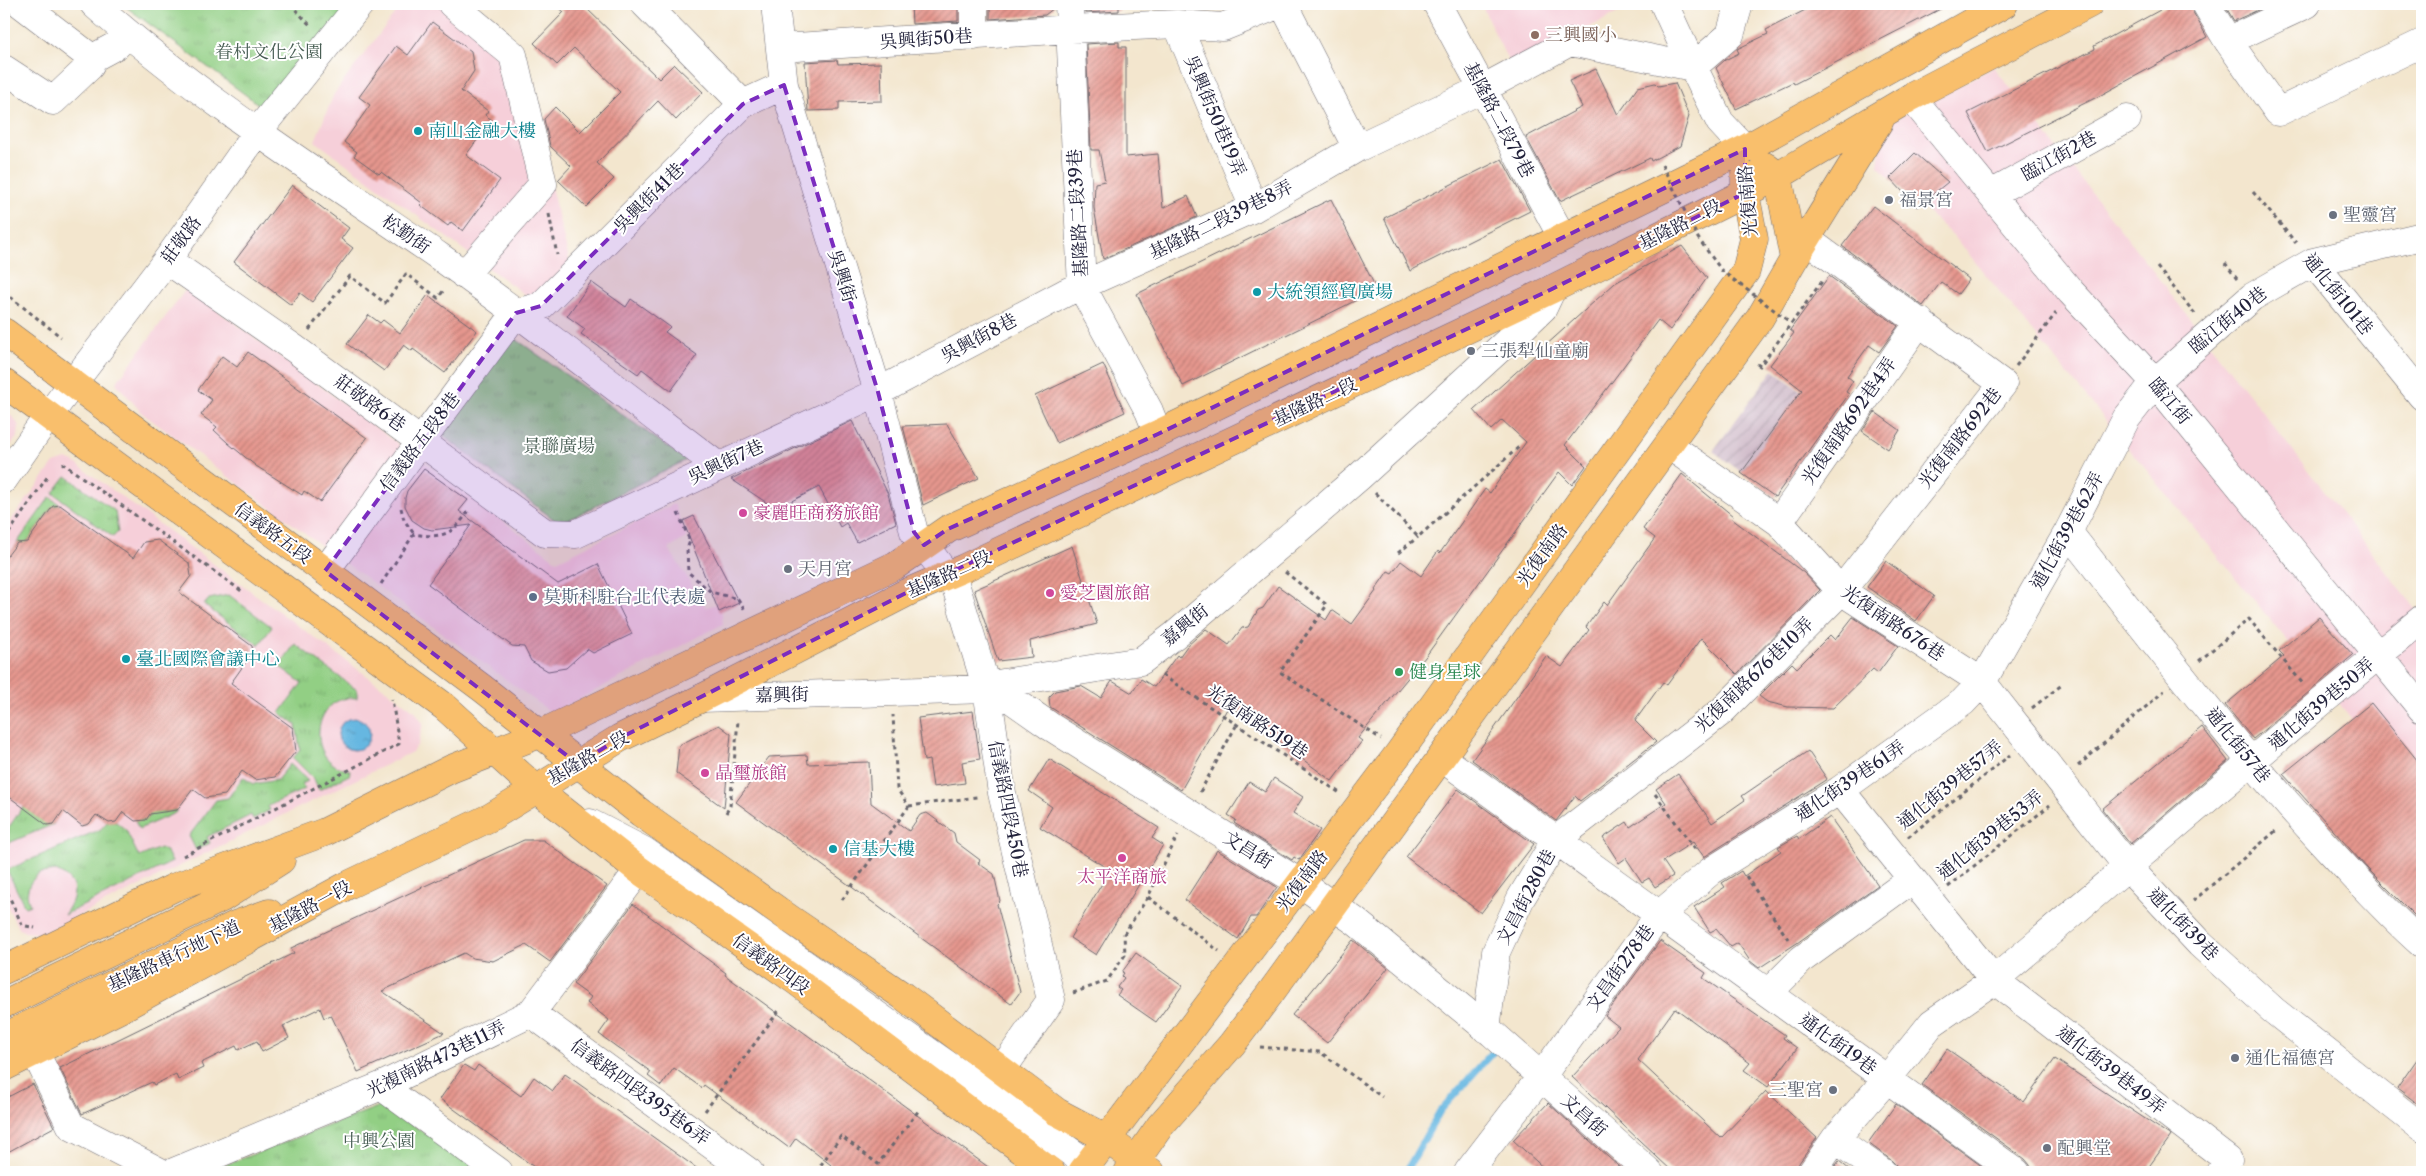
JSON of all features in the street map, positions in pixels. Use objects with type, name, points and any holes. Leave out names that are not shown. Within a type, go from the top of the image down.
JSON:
[{"type":"main road","name":"基隆路二段","points":[[536,789],[620,738],[908,592],[946,576],[1552,289],[1745,193],[1883,116],[1911,97],[2089,4]]},
{"type":"main road","name":"基隆路二段","points":[[494,752],[542,733],[896,565],[948,529],[1158,434],[1745,149],[1985,8]]},
{"type":"main road","points":[[542,733],[578,764],[716,868],[903,996],[1057,1112],[1106,1138],[1138,1168],[1160,1126],[1232,1044],[1670,446],[1760,318],[1800,249],[1883,116]]},
{"type":"main road","name":"光復南路","points":[[1745,149],[1778,176],[1800,249]]},
{"type":"main road","name":"光復南路","points":[[1089,1169],[1106,1138],[1399,752],[1746,271],[1754,239],[1745,193],[1745,149]]},
{"type":"main road","name":"信義路五段","points":[[4,332],[542,733]]},
{"type":"main road","points":[[4,383],[445,707],[494,752],[451,769],[325,832],[175,887],[6,964]]},
{"type":"main road","name":"信義路四段","points":[[494,752],[536,789],[639,870],[796,981],[1051,1172]]},
{"type":"main road","name":"基隆路一段","points":[[4,1067],[120,1009],[348,885],[491,817],[536,789]]},
{"type":"main road","name":"基隆路車行地下道","points":[[4,1004],[222,898],[325,832]]},
{"type":"main road","name":"基隆路車行地下道","points":[[4,1037],[235,925],[348,885]]},
{"type":"street","points":[[21,4],[91,59]]},
{"type":"street","name":"松勤街","points":[[94,4],[126,33],[258,131],[461,272],[718,466]]},
{"type":"street","name":"莊敬路","points":[[4,479],[48,416],[167,260],[258,131],[360,4]]},
{"type":"street","points":[[452,4],[513,55],[543,184],[461,272]]},
{"type":"street","points":[[645,4],[743,104]]},
{"type":"street","name":"吳興街","points":[[775,4],[784,85],[878,392],[914,532],[924,545]]},
{"type":"street","points":[[974,4],[974,36]]},
{"type":"street","points":[[1282,4],[1357,148]]},
{"type":"street","name":"吳興街50巷","points":[[781,48],[974,36],[1070,16],[1223,27],[1282,4]]},
{"type":"street","name":"基隆路二段79巷","points":[[1437,4],[1562,237]]},
{"type":"street","points":[[1664,4],[1720,122],[1745,149]]},
{"type":"street","points":[[1693,67],[1730,35],[1739,4]]},
{"type":"street","points":[[2206,4],[2228,41],[2278,112],[2422,43]]},
{"type":"street","points":[[2228,41],[2307,4]]},
{"type":"street","name":"基隆路二段39巷","points":[[1070,16],[1082,287],[1149,411],[1158,434]]},
{"type":"street","name":"吳興街50巷19弄","points":[[1177,24],[1254,208]]},
{"type":"street","points":[[91,59],[117,45],[126,33]]},
{"type":"street","name":"基隆路二段39巷8弄","points":[[1082,287],[1254,208],[1357,148],[1482,89],[1570,42],[1693,67]]},
{"type":"street","points":[[4,69],[53,101],[90,66],[91,59]]},
{"type":"street","name":"吳興街41巷","points":[[516,313],[541,306],[743,104],[784,85]]},
{"type":"street","name":"臨江街","points":[[1911,97],[2071,292],[2155,382],[2422,710]]},
{"type":"street","name":"臨江街2巷","points":[[1990,194],[2127,119]]},
{"type":"street","name":"臨江街40巷","points":[[2155,382],[2252,296],[2313,262],[2422,236]]},
{"type":"street","name":"光復南路692巷","points":[[1800,249],[1920,321],[2003,384],[1841,591]]},
{"type":"street","name":"莊敬路6巷","points":[[167,260],[295,348],[546,533],[576,534]]},
{"type":"street","name":"通化街101巷","points":[[2313,262],[2422,396]]},
{"type":"street","name":"吳興街8巷","points":[[878,392],[1065,293],[1082,287]]},
{"type":"street","name":"嘉興街","points":[[702,698],[989,687],[1141,660],[1175,635],[1359,477],[1526,325],[1543,308],[1552,289]]},
{"type":"street","name":"信義路五段8巷","points":[[324,571],[516,313]]},
{"type":"street","name":"光復南路692巷4弄","points":[[1779,522],[1920,321]]},
{"type":"street","name":"通化街39巷62弄","points":[[1982,682],[2068,532],[2126,420],[2155,382]]},
{"type":"street","name":"吳興街7巷","points":[[576,534],[878,392]]},
{"type":"street","name":"光復南路676巷","points":[[1670,446],[1779,522],[1841,591],[1982,682]]},
{"type":"street","name":"通化街57巷","points":[[2068,532],[2295,814],[2399,924],[2422,944]]},
{"type":"street","name":"信義路四段450巷","points":[[924,545],[956,587],[989,687],[1002,793],[1051,1000]]},
{"type":"street","name":"光復南路676巷10弄","points":[[1641,776],[1721,712],[1841,591]]},
{"type":"street","name":"通化街39巷50弄","points":[[2128,867],[2320,703],[2422,619]]},
{"type":"street","name":"通化街39巷","points":[[1982,682],[2128,867],[2174,918],[2273,1010],[2422,1128]]},
{"type":"street","name":"通化街39巷61弄","points":[[1722,864],[1840,790],[1963,702],[1982,682]]},
{"type":"street","name":"文昌街","points":[[989,687],[1300,883],[1355,922],[1489,1031],[1649,1172]]},
{"type":"street","name":"通化街19巷","points":[[1442,758],[2016,1172]]},
{"type":"street","name":"文昌街280巷","points":[[1489,1031],[1496,952],[1521,898],[1556,840],[1641,776]]},
{"type":"street","points":[[536,789],[587,821],[644,851],[1089,1169]]},
{"type":"street","name":"通化街39巷49弄","points":[[1840,790],[1994,980],[2224,1166]]},
{"type":"street","name":"文昌街278巷","points":[[1468,1172],[1541,1077],[1660,914],[1722,864]]},
{"type":"street","points":[[1812,1172],[1835,1139],[1932,1023],[1994,980],[2128,867]]},
{"type":"street","name":"光複南路473巷11弄","points":[[174,1172],[381,1086],[530,1013],[639,870]]},
{"type":"street","points":[[1768,994],[1802,959],[1912,879]]},
{"type":"street","points":[[1001,1071],[1051,1000]]},
{"type":"street","name":"信義路四段395巷6弄","points":[[530,1013],[750,1172]]},
{"type":"street","points":[[35,1052],[71,1126],[160,1172]]},
{"type":"street","points":[[381,1086],[499,1172]]},
{"type":"street","points":[[1057,1112],[1089,1169]]},
{"type":"street","points":[[1835,1139],[1882,1172]]},
{"type":"path","points":[[290,4],[328,44]]},
{"type":"path","points":[[1662,165],[1698,238],[1722,271],[1790,322]]},
{"type":"path","points":[[2416,179],[2422,177]]},
{"type":"path","points":[[543,184],[561,271],[566,281]]},
{"type":"path","name":"通化街101巷","points":[[2254,192],[2313,262]]},
{"type":"path","points":[[2157,267],[2210,333]]},
{"type":"path","points":[[295,348],[350,276],[385,303],[406,274],[438,298],[461,272]]},
{"type":"path","points":[[1760,366],[1790,322],[1823,280]]},
{"type":"path","points":[[4,292],[61,337]]},
{"type":"path","points":[[2003,384],[2071,292]]},
{"type":"path","points":[[1398,553],[1520,446]]},
{"type":"path","points":[[62,463],[248,596]]},
{"type":"path","points":[[4,540],[48,476]]},
{"type":"path","points":[[1359,477],[1418,537]]},
{"type":"path","points":[[368,603],[414,534],[430,537],[445,535],[458,527],[485,488]]},
{"type":"path","points":[[668,490],[690,541],[688,572],[711,592],[738,599],[759,629]]},
{"type":"path","points":[[1266,557],[1327,605],[1280,672],[1399,752]]},
{"type":"path","name":"光復南路519巷","points":[[1141,660],[1236,726],[1359,806]]},
{"type":"path","name":"通化街39巷57弄","points":[[1890,852],[2021,731],[2063,684]]},
{"type":"path","points":[[180,857],[398,744],[392,700],[384,694]]},
{"type":"path","points":[[893,706],[897,789],[909,806]]},
{"type":"path","points":[[726,814],[730,806],[738,718]]},
{"type":"path","points":[[1051,1000],[1107,982],[1125,955],[1124,934],[1148,897],[1189,813],[1236,726]]},
{"type":"path","points":[[1641,776],[1722,864],[1802,959]]},
{"type":"path","name":"通化街39巷53弄","points":[[1930,901],[2068,790]]},
{"type":"path","points":[[842,900],[909,806],[1002,793]]},
{"type":"path","points":[[2174,918],[2295,814]]},
{"type":"path","points":[[4,885],[22,924],[40,930]]},
{"type":"path","points":[[1148,897],[1238,966]]},
{"type":"path","points":[[692,1130],[780,1009]]},
{"type":"path","points":[[1232,1044],[1320,1052],[1382,1097]]},
{"type":"path","points":[[816,1172],[841,1136],[878,1164],[919,1110]]},
{"type":"highlighted area","points":[[784,85],[878,392],[914,532],[924,545],[948,529],[1158,434],[1745,149],[1745,193],[1552,289],[908,592],[620,738],[578,764],[325,571],[516,313],[541,306],[743,104]]},
{"type":"shaded area","points":[[402,4],[472,4],[518,54],[571,267],[539,305],[315,141],[334,94]]},
{"type":"shaded area","name":"三興國小","points":[[1481,4],[1635,4],[1511,67]]},
{"type":"shaded area","points":[[1994,67],[2422,617],[2422,804],[1957,240],[1878,166],[1883,126]]},
{"type":"shaded area","points":[[187,288],[404,448],[329,551],[142,413],[116,383]]},
{"type":"shaded area","points":[[1773,370],[1835,416],[1775,497],[1713,451]]},
{"type":"shaded area","points":[[4,409],[14,418],[19,426],[18,436],[4,454]]},
{"type":"shaded area","points":[[418,458],[557,561],[674,504],[687,537],[669,549],[706,607],[721,603],[723,624],[552,713],[343,561]]},
{"type":"shaded area","points":[[66,459],[74,462],[415,711],[423,724],[418,744],[412,752],[42,934],[25,932],[18,928],[4,899],[4,530],[54,463]]},
{"type":"green space","name":"眷村文化公園","points":[[122,4],[364,4],[273,115]]},
{"type":"green space","name":"景聯廣場","points":[[510,335],[686,460],[560,524],[438,432]]},
{"type":"green space","points":[[66,476],[115,511],[118,532],[113,537],[53,493]]},
{"type":"green space","points":[[50,497],[60,505],[53,506],[26,543],[17,543]]},
{"type":"green space","points":[[229,595],[272,627],[259,645],[204,605],[209,599]]},
{"type":"green space","points":[[295,644],[357,690],[357,698],[341,699],[330,707],[322,718],[319,731],[320,744],[326,756],[335,766],[350,770],[351,774],[319,790],[314,779],[293,758],[300,750],[296,725],[280,713],[302,683],[279,666]]},
{"type":"green space","points":[[290,764],[308,781],[302,784],[305,789],[268,806],[270,810],[253,819],[251,815],[207,837],[210,843],[196,850],[189,836],[216,800],[228,798],[243,777],[253,784],[277,780]]},
{"type":"green space","points":[[23,807],[54,824],[4,845],[4,834]]},
{"type":"green space","points":[[153,810],[157,813],[177,810],[175,813],[139,829],[135,821],[146,820]]},
{"type":"green space","points":[[107,822],[116,822],[126,830],[139,857],[160,848],[167,852],[172,862],[64,915],[73,897],[73,885],[64,875],[56,871],[40,873],[30,883],[27,896],[30,905],[25,907],[7,870],[101,829]]},
{"type":"green space","name":"中興公園","points":[[383,1105],[484,1172],[209,1171]]},
{"type":"water","points":[[354,718],[360,719],[365,723],[369,728],[369,740],[365,745],[360,749],[354,750],[348,749],[343,745],[339,740],[338,734],[339,728],[343,723],[348,719]]},
{"type":"building","points":[[555,4],[582,4],[659,79],[674,64],[703,92],[676,120],[658,101],[597,163],[614,179],[586,207],[558,180],[571,166],[550,146],[544,119],[555,107],[580,132],[620,92],[574,48],[557,65],[534,43],[564,12]]},
{"type":"building","points":[[911,4],[958,4],[958,21],[912,24]]},
{"type":"building","points":[[990,4],[1054,4],[1054,8],[1045,15],[990,19]]},
{"type":"building","points":[[1085,4],[1119,4],[1119,11],[1085,13]]},
{"type":"building","points":[[1817,4],[1950,4],[1794,84],[1793,82],[1736,109],[1716,68],[1725,60],[1739,53],[1737,49],[1768,34],[1766,30]]},
{"type":"building","points":[[2171,4],[2190,4],[2207,37],[2101,95],[1988,152],[1968,113],[2095,49],[2094,46]]},
{"type":"building","points":[[2224,4],[2271,4],[2234,21]]},
{"type":"building","name":"南山金融大樓","points":[[432,22],[471,51],[474,71],[461,91],[488,111],[485,115],[492,120],[466,155],[500,180],[463,231],[451,222],[448,226],[420,205],[422,203],[381,172],[379,174],[354,156],[357,152],[344,142],[370,105],[359,97],[396,46],[408,55]]},
{"type":"building","points":[[1119,42],[1119,47],[1126,47],[1126,157],[1158,154],[1163,208],[1188,196],[1197,217],[1103,259],[1094,208],[1095,183],[1105,181],[1099,150],[1091,150],[1086,44]]},
{"type":"building","points":[[837,60],[838,64],[881,63],[882,101],[839,102],[839,110],[808,111],[805,62]]},
{"type":"building","points":[[1596,69],[1618,115],[1638,87],[1655,83],[1658,86],[1675,83],[1689,116],[1680,146],[1651,161],[1650,158],[1560,201],[1526,137],[1582,107],[1569,81]]},
{"type":"building","points":[[1915,153],[1948,182],[1917,207],[1890,178]]},
{"type":"building","points":[[1502,159],[1530,211],[1410,271],[1384,218]]},
{"type":"building","points":[[292,185],[349,228],[341,239],[353,248],[312,302],[300,293],[291,305],[234,262]]},
{"type":"building","name":"大統領經貿廣場","points":[[1331,199],[1377,290],[1183,386],[1137,294]]},
{"type":"building","points":[[1873,206],[1969,279],[1958,294],[1941,282],[1923,306],[1842,246]]},
{"type":"building","points":[[1682,246],[1707,278],[1670,330],[1658,320],[1565,445],[1586,466],[1572,485],[1559,472],[1426,656],[1358,738],[1362,741],[1332,781],[1233,708],[1231,711],[1227,709],[1181,790],[1050,707],[1049,697],[1055,691],[1081,686],[1101,698],[1112,681],[1132,693],[1141,679],[1154,687],[1177,655],[1179,657],[1187,646],[1206,629],[1229,645],[1242,628],[1248,627],[1258,610],[1263,608],[1278,586],[1326,620],[1332,610],[1352,624],[1388,571],[1392,573],[1401,561],[1421,576],[1438,551],[1440,553],[1485,489],[1490,493],[1526,442],[1502,420],[1491,430],[1474,410],[1615,283]]},
{"type":"building","points":[[1829,276],[1898,326],[1879,352],[1869,345],[1847,376],[1853,381],[1846,392],[1849,394],[1775,497],[1741,473],[1802,390],[1770,365],[1794,333],[1790,330]]},
{"type":"building","points":[[591,282],[626,307],[631,299],[670,327],[665,332],[697,355],[671,391],[642,369],[638,374],[581,334],[585,329],[567,316]]},
{"type":"building","points":[[428,295],[477,331],[445,373],[413,349],[412,351],[404,345],[384,371],[347,344],[369,315],[380,323],[383,320],[400,333]]},
{"type":"building","points":[[248,352],[367,438],[320,502],[304,491],[302,495],[256,466],[228,443],[214,430],[217,427],[201,415],[212,400],[198,390],[222,356],[237,367]]},
{"type":"building","points":[[1103,364],[1125,412],[1057,443],[1035,396]]},
{"type":"building","points":[[1875,412],[1900,430],[1888,449],[1862,431]]},
{"type":"building","points":[[852,421],[888,494],[896,523],[857,542],[846,523],[840,527],[819,487],[776,509],[731,479]]},
{"type":"building","points":[[947,424],[979,478],[923,505],[903,426]]},
{"type":"building","points":[[424,469],[468,500],[459,511],[558,584],[598,564],[632,634],[593,653],[587,649],[566,668],[548,671],[531,661],[524,647],[512,646],[428,584],[471,525],[432,530],[424,528],[412,520],[405,506],[405,498],[407,491]]},
{"type":"building","points":[[1682,474],[1733,516],[1732,519],[1804,573],[1820,590],[1737,674],[1701,638],[1667,685],[1663,682],[1635,721],[1656,742],[1580,801],[1575,796],[1556,821],[1472,760],[1546,656],[1562,667],[1589,630],[1586,627],[1604,602],[1607,605],[1655,538],[1643,529]]},
{"type":"building","name":"臺北國際會議中心","points":[[60,505],[133,558],[144,542],[158,540],[189,563],[191,576],[179,592],[252,646],[253,652],[231,683],[293,728],[296,751],[275,777],[255,780],[242,771],[225,795],[205,798],[193,789],[177,810],[150,814],[146,820],[135,821],[123,812],[116,822],[109,823],[96,815],[89,824],[82,826],[63,811],[54,824],[47,825],[4,793],[4,560],[17,543],[27,542],[53,506]]},
{"type":"building","points":[[694,516],[739,603],[719,612],[683,521]]},
{"type":"building","points":[[1072,546],[1097,624],[1030,641],[1032,657],[998,661],[974,590]]},
{"type":"building","points":[[1886,561],[1934,596],[1916,621],[1867,587]]},
{"type":"building","points":[[1853,617],[1898,646],[1878,673],[1873,669],[1833,708],[1788,707],[1767,702],[1759,696],[1792,663],[1797,668],[1830,635],[1835,640]]},
{"type":"building","points":[[2319,617],[2353,655],[2253,739],[2225,705],[2284,656],[2279,651]]},
{"type":"building","points":[[2371,703],[2422,766],[2422,923],[2367,868],[2283,774]]},
{"type":"building","points":[[973,711],[980,759],[962,762],[965,783],[933,787],[929,760],[924,761],[918,718]]},
{"type":"building","points":[[719,725],[731,734],[724,808],[676,773],[679,745]]},
{"type":"building","points":[[2202,727],[2228,761],[2130,844],[2102,809]]},
{"type":"building","points":[[1808,751],[1827,779],[1704,857],[1693,842],[1663,861],[1673,876],[1655,887],[1649,878],[1642,882],[1626,858],[1619,863],[1603,838],[1627,822],[1630,827],[1666,803],[1656,789],[1678,774],[1712,823],[1745,800],[1742,796]]},
{"type":"building","points":[[807,755],[808,764],[869,762],[871,803],[909,831],[920,815],[927,813],[954,833],[956,842],[980,860],[978,863],[994,874],[1000,901],[997,904],[1020,992],[1011,1004],[736,802],[769,757]]},
{"type":"building","name":"太平洋商旅","points":[[1049,759],[1159,828],[1152,838],[1163,845],[1096,955],[1070,938],[1110,870],[1040,827],[1052,807],[1029,791]]},
{"type":"building","points":[[1274,778],[1303,797],[1293,813],[1320,830],[1299,860],[1294,857],[1292,860],[1234,823],[1236,820],[1228,815],[1249,782],[1265,792]]},
{"type":"building","points":[[1458,789],[1534,844],[1481,913],[1406,857]]},
{"type":"building","points":[[1830,817],[1878,885],[1759,968],[1750,961],[1738,943],[1731,947],[1716,929],[1710,932],[1694,907],[1725,887],[1722,883],[1741,871],[1744,876],[1781,851],[1778,847],[1797,836],[1799,839]]},
{"type":"building","points":[[524,840],[543,840],[607,886],[550,962],[526,945],[493,961],[472,958],[464,953],[382,991],[444,1033],[358,1072],[331,1015],[324,1018],[320,1008],[283,1026],[289,1038],[262,1052],[257,1041],[238,1050],[236,1046],[201,1063],[203,1068],[178,1080],[176,1074],[154,1085],[152,1082],[82,1114],[60,1068],[294,953],[291,948]]},
{"type":"building","points":[[1217,850],[1277,887],[1256,917],[1251,917],[1238,939],[1185,900]]},
{"type":"building","points":[[633,904],[726,973],[725,975],[995,1172],[826,1172],[831,1165],[796,1138],[789,1148],[704,1085],[702,1088],[674,1068],[661,1086],[648,1076],[651,1072],[599,1034],[609,1020],[587,1003],[591,997],[573,984]]},
{"type":"building","points":[[1353,940],[1388,968],[1327,1043],[1292,1015]]},
{"type":"building","points":[[1660,941],[1706,973],[1703,978],[1785,1035],[1783,1038],[1797,1048],[1768,1087],[1744,1070],[1750,1063],[1675,1008],[1638,1060],[1721,1138],[1766,1091],[1817,1138],[1799,1163],[1797,1172],[1673,1172],[1572,1077],[1619,1027],[1605,1016]]},
{"type":"building","points":[[1136,953],[1182,986],[1156,1022],[1117,995],[1121,990],[1117,987],[1124,978],[1122,976],[1124,973],[1122,972]]},
{"type":"building","points":[[1947,1049],[2024,1102],[2055,1059],[2171,1136],[2145,1172],[2031,1172],[2030,1165],[2025,1159],[1922,1085]]},
{"type":"building","points":[[2422,1052],[2422,1107],[2397,1088]]},
{"type":"building","points":[[464,1065],[474,1071],[478,1065],[521,1096],[534,1077],[553,1091],[565,1074],[702,1172],[541,1172],[440,1099]]},
{"type":"building","points":[[33,1084],[54,1127],[4,1154],[4,1099]]},
{"type":"building","points":[[1548,1103],[1625,1172],[1548,1172],[1513,1140]]},
{"type":"building","points":[[1896,1104],[1990,1172],[1897,1172],[1896,1165],[1891,1160],[1868,1143]]},
{"type":"building","points":[[1839,1161],[1850,1170],[1855,1172],[1831,1172]]},
{"type":"waterway","points":[[1406,1172],[1440,1111],[1499,1045]]},
{"type":"place","name":"三興國小","points":[[1535,35]]},
{"type":"place","name":"南山金融大樓","points":[[418,131]]},
{"type":"place","name":"福景宮","points":[[1889,200]]},
{"type":"place","name":"聖靈宮","points":[[2333,215]]},
{"type":"place","name":"大統領經貿廣場","points":[[1257,292]]},
{"type":"place","name":"三張犁仙童廟","points":[[1471,351]]},
{"type":"place","name":"豪麗旺商務旅館","points":[[743,513]]},
{"type":"place","name":"天月宮","points":[[788,569]]},
{"type":"place","name":"愛芝園旅館","points":[[1050,593]]},
{"type":"place","name":"莫斯科駐台北代表處","points":[[533,597]]},
{"type":"place","name":"臺北國際會議中心","points":[[126,659]]},
{"type":"place","name":"健身星球","points":[[1399,672]]},
{"type":"place","name":"晶璽旅館","points":[[705,773]]},
{"type":"place","name":"信基大樓","points":[[833,849]]},
{"type":"place","name":"太平洋商旅","points":[[1122,858]]},
{"type":"place","name":"通化福德宮","points":[[2235,1058]]},
{"type":"place","name":"三聖宮","points":[[1833,1090]]},
{"type":"place","name":"配興堂","points":[[2047,1148]]}]
